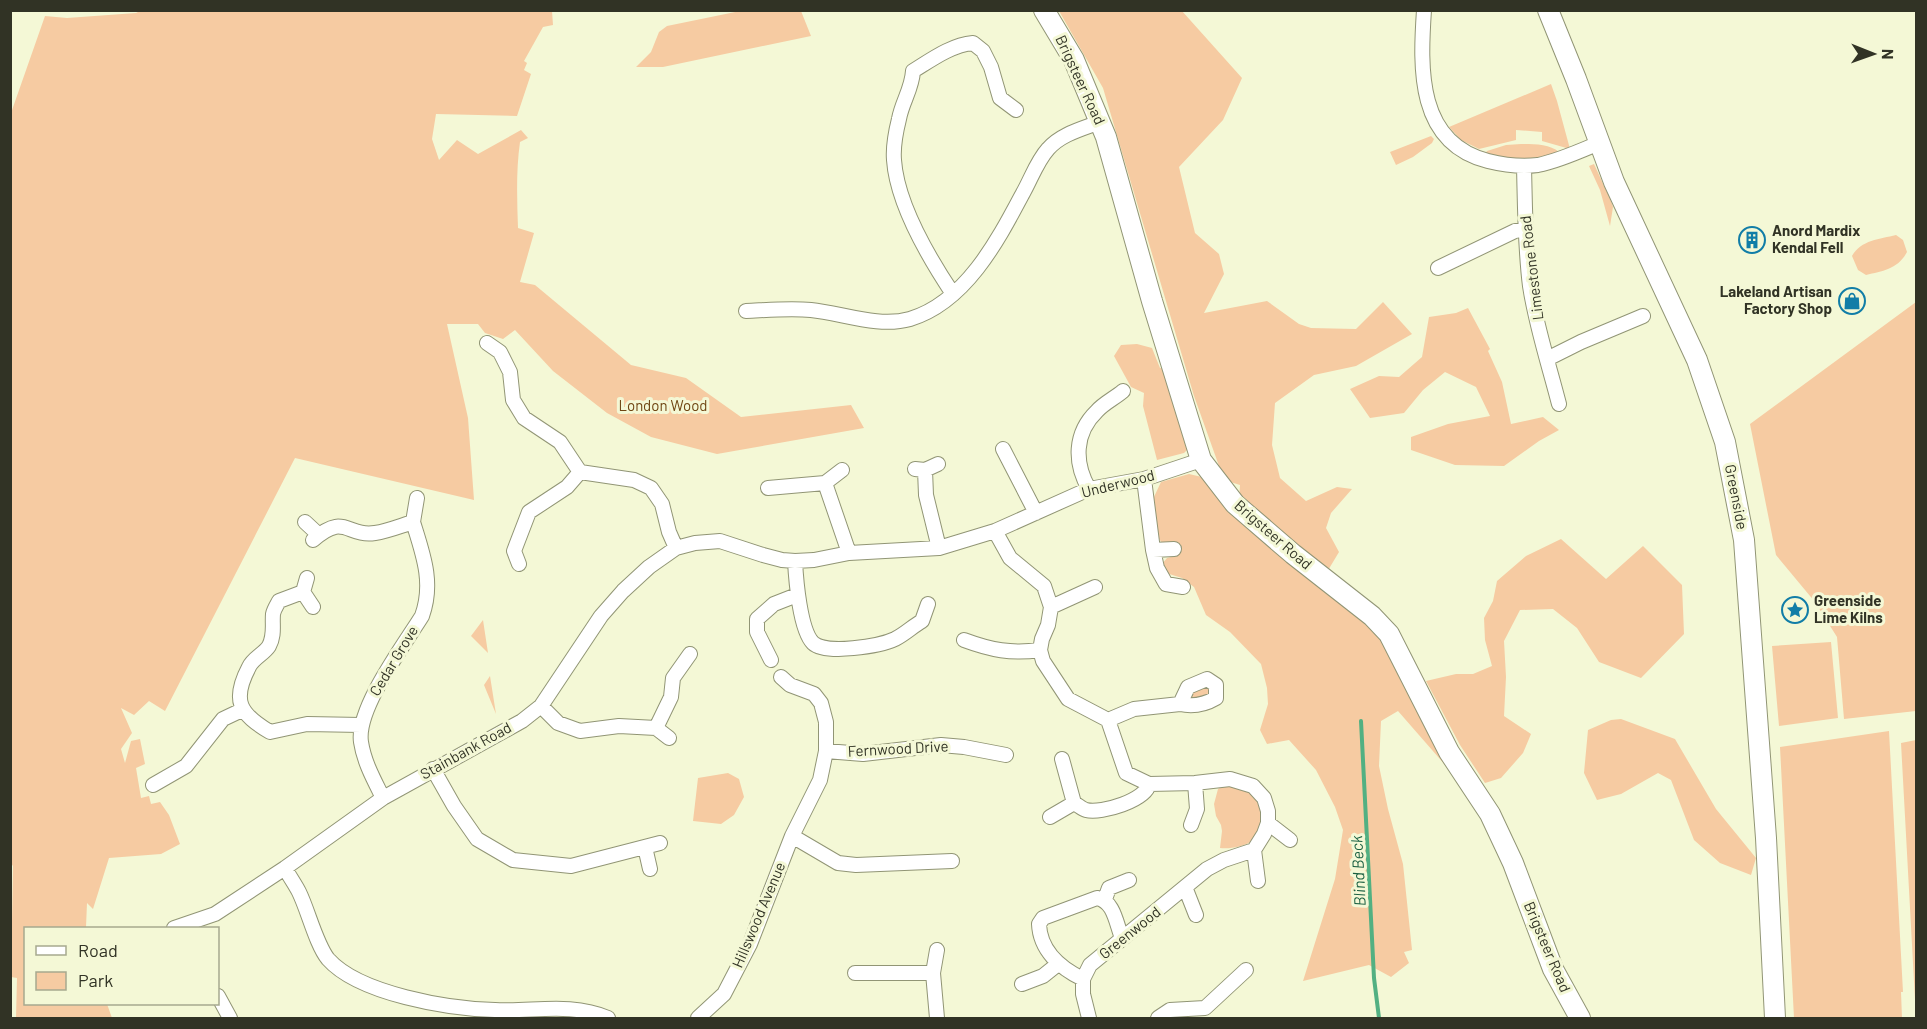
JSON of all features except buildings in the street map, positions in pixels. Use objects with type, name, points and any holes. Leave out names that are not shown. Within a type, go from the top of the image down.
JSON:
[{"type":"street","name":"Brigsteer Road","points":[[1044,10],[1074,60],[1106,137],[1152,301],[1201,460],[1235,504],[1293,554],[1372,616],[1389,634],[1449,752],[1490,814],[1513,863],[1553,969],[1580,1018]]},
{"type":"street","points":[[1424,10],[1422,53],[1428,106],[1446,137],[1456,146],[1469,154],[1498,163],[1524,166],[1540,164],[1599,143]]},
{"type":"street","name":"Greenside","points":[[1548,10],[1619,192],[1697,360],[1725,442],[1744,540],[1766,838],[1774,1018]]},
{"type":"street","points":[[953,294],[923,245],[903,202],[894,160],[899,117],[913,82],[913,71],[938,56],[965,44],[973,43],[983,51],[991,67],[1000,98],[1016,110]]},
{"type":"street","points":[[747,311],[809,310],[865,320],[908,320],[925,313],[953,294],[984,260],[1000,236],[1048,149],[1069,133],[1100,122]]},
{"type":"street","name":"Limestone Road","points":[[1524,166],[1531,288],[1559,404]]},
{"type":"street","points":[[1438,268],[1515,231],[1526,229]]},
{"type":"street","points":[[1547,359],[1643,316]]},
{"type":"street","points":[[487,342],[500,352],[510,372],[513,400],[524,418],[560,442],[580,472],[634,480],[651,488],[662,504],[669,532],[676,548]]},
{"type":"street","points":[[1089,489],[1080,469],[1077,453],[1084,426],[1097,411],[1123,391]]},
{"type":"street","points":[[1003,449],[1036,513]]},
{"type":"street","name":"Underwood","points":[[720,541],[763,555],[795,561],[849,553],[939,548],[995,531],[1089,489],[1143,479],[1201,460]]},
{"type":"street","points":[[926,468],[926,495],[939,548]]},
{"type":"street","points":[[768,488],[825,483],[842,470]]},
{"type":"street","points":[[519,564],[514,551],[529,512],[567,487],[580,472]]},
{"type":"street","points":[[1143,479],[1157,568],[1166,584],[1183,587]]},
{"type":"street","points":[[825,483],[849,553]]},
{"type":"street","points":[[305,522],[316,538],[324,531],[338,526],[374,533],[412,522],[417,498]]},
{"type":"street","name":"Cedar Grove","points":[[383,798],[367,765],[360,742],[361,725],[371,699],[422,616],[427,602],[429,587],[425,561],[412,522]]},
{"type":"street","points":[[995,531],[1010,558],[1044,586],[1052,607],[1040,650],[1043,661],[1068,699],[1108,720],[1126,773],[1149,784],[1195,783],[1224,778],[1253,786],[1264,798],[1268,811],[1268,823],[1254,849],[1258,881]]},
{"type":"street","name":"Stainbank Road","points":[[177,927],[214,914],[285,868],[383,798],[522,721],[541,706],[601,616],[649,567],[676,548],[695,543],[720,541]]},
{"type":"street","points":[[1153,550],[1174,549]]},
{"type":"street","points":[[795,561],[797,595],[809,636],[812,642],[822,648],[850,649],[886,642],[922,621],[928,604]]},
{"type":"street","points":[[303,592],[307,578]]},
{"type":"street","points":[[1052,607],[1095,587]]},
{"type":"street","points":[[303,592],[279,601],[273,613],[274,630],[268,647],[249,665],[240,692],[242,710],[251,721],[270,732],[307,724],[361,725]]},
{"type":"street","points":[[303,592],[314,607]]},
{"type":"street","points":[[771,660],[757,632],[757,619],[774,604],[797,595]]},
{"type":"street","points":[[964,640],[991,650],[1023,652],[1040,650]]},
{"type":"street","points":[[656,728],[671,697],[673,678],[690,654]]},
{"type":"street","name":"Hillswood Avenue","points":[[698,1018],[724,994],[750,944],[792,836],[820,780],[826,751],[826,722],[822,703],[814,694],[790,685],[781,677]]},
{"type":"street","points":[[1108,720],[1134,709],[1180,704]]},
{"type":"street","points":[[541,706],[558,723],[580,731],[619,726],[656,728],[669,738]]},
{"type":"street","points":[[153,785],[186,766],[223,719],[242,710]]},
{"type":"street","name":"Fernwood Drive","points":[[826,751],[863,754],[941,745],[1006,755]]},
{"type":"street","points":[[1062,759],[1074,803],[1086,810],[1109,808],[1144,793],[1149,784]]},
{"type":"street","points":[[433,769],[454,806],[477,839],[513,860],[571,866],[660,843]]},
{"type":"street","points":[[1191,825],[1197,809],[1195,783]]},
{"type":"street","points":[[1050,817],[1074,803]]},
{"type":"street","points":[[1268,823],[1290,840]]},
{"type":"street","points":[[792,836],[838,863],[856,865],[952,861]]},
{"type":"street","points":[[645,847],[650,868]]},
{"type":"street","name":"Greenwood","points":[[1083,979],[1090,965],[1207,869],[1254,849]]},
{"type":"street","points":[[285,868],[299,892],[326,956],[340,971],[354,979],[396,994],[462,1008],[495,1010],[560,1008],[596,1013],[608,1018]]},
{"type":"street","points":[[1105,899],[1109,888],[1129,880]]},
{"type":"street","points":[[1185,887],[1196,915]]},
{"type":"street","points":[[1089,1018],[1083,994],[1083,979],[1058,964],[1042,941],[1039,924],[1043,918],[1097,898],[1105,899],[1122,938]]},
{"type":"street","points":[[937,950],[933,973],[937,1018]]},
{"type":"street","points":[[1022,984],[1043,976],[1058,964]]},
{"type":"street","points":[[1158,1018],[1170,1010],[1208,1013],[1245,970]]},
{"type":"street","points":[[855,973],[933,973]]},
{"type":"street","points":[[219,998],[230,1018]]},
{"type":"green space","name":"London Wood","points":[[142,10],[552,11],[553,25],[543,27],[524,61],[527,63],[524,70],[531,74],[517,116],[436,114],[432,139],[439,160],[457,140],[478,154],[521,130],[528,138],[520,142],[517,185],[518,228],[534,233],[520,282],[535,285],[631,365],[686,378],[741,417],[851,405],[864,428],[717,454],[651,437],[607,413],[553,371],[515,330],[503,339],[485,333],[478,324],[447,324],[468,418],[474,500],[295,458],[165,711],[149,701],[134,715],[121,708],[132,733],[121,749],[125,763],[131,741],[140,739],[145,764],[136,768],[141,798],[149,796],[151,804],[160,802],[169,815],[180,844],[161,854],[109,858],[93,909],[87,903],[86,927],[24,927],[24,1005],[107,1005],[112,1018],[16,1018],[17,978],[11,977],[13,866],[10,862],[11,113],[45,16],[67,18],[136,13]]},
{"type":"green space","points":[[745,10],[801,11],[811,36],[663,67],[636,67],[651,52],[659,32],[667,26]]},
{"type":"green space","points":[[1059,11],[1182,11],[1242,78],[1223,120],[1179,167],[1195,233],[1219,254],[1224,274],[1204,313],[1267,301],[1299,324],[1311,328],[1356,329],[1383,302],[1412,334],[1356,366],[1314,375],[1275,403],[1272,445],[1280,478],[1306,501],[1337,487],[1352,489],[1331,513],[1326,528],[1339,552],[1327,572],[1239,501],[1240,485],[1224,480],[1194,396],[1103,88]]},
{"type":"green space","points":[[1551,84],[1570,149],[1542,141],[1542,132],[1516,130],[1516,140],[1479,149],[1461,140],[1449,127]]},
{"type":"green space","points":[[1431,136],[1434,139],[1432,143],[1413,157],[1396,165],[1390,152]]},
{"type":"green space","points":[[1506,145],[1546,146],[1559,152],[1522,159],[1485,154],[1487,151]]},
{"type":"green space","points":[[1594,164],[1613,207],[1610,226],[1600,190],[1589,166]]},
{"type":"green space","points":[[1896,235],[1903,240],[1907,252],[1895,266],[1866,275],[1858,270],[1852,256],[1860,247],[1871,241]]},
{"type":"green space","points":[[1916,302],[1916,711],[1844,719],[1837,637],[1815,602],[1776,555],[1750,424]]},
{"type":"green space","points":[[1468,308],[1490,349],[1488,351],[1502,382],[1511,424],[1543,417],[1559,430],[1504,466],[1455,465],[1411,450],[1411,437],[1448,424],[1490,416],[1476,387],[1445,372],[1423,390],[1404,413],[1370,418],[1350,389],[1379,376],[1399,377],[1422,357],[1429,317],[1456,313]]},
{"type":"green space","points":[[1137,344],[1152,348],[1160,368],[1170,369],[1193,444],[1184,453],[1157,460],[1143,406],[1144,393],[1131,387],[1114,356],[1121,345]]},
{"type":"green space","points":[[1189,474],[1206,478],[1367,621],[1383,640],[1445,762],[1446,766],[1398,711],[1381,721],[1379,766],[1403,864],[1412,950],[1404,952],[1409,963],[1391,977],[1369,965],[1303,981],[1335,879],[1343,830],[1335,807],[1316,770],[1289,740],[1267,744],[1260,730],[1268,704],[1261,664],[1230,632],[1206,615],[1194,587],[1182,578],[1166,573],[1162,564],[1167,558],[1178,555],[1176,545],[1162,543],[1157,536],[1153,499],[1161,482]]},
{"type":"green space","points":[[1561,539],[1606,579],[1643,546],[1682,585],[1684,634],[1641,678],[1599,662],[1577,628],[1553,609],[1520,610],[1504,641],[1506,677],[1504,716],[1531,734],[1523,753],[1501,778],[1485,783],[1460,745],[1426,681],[1456,674],[1473,674],[1492,666],[1485,640],[1484,618],[1493,601],[1497,581],[1526,556]]},
{"type":"green space","points":[[483,620],[488,653],[471,636]]},
{"type":"green space","points":[[1831,642],[1838,718],[1779,726],[1772,646]]},
{"type":"green space","points":[[490,676],[496,714],[484,685]]},
{"type":"green space","points":[[1207,685],[1212,690],[1212,695],[1189,703],[1189,695],[1195,689]]},
{"type":"green space","points":[[1621,719],[1675,739],[1716,809],[1756,858],[1751,875],[1720,863],[1694,840],[1671,780],[1658,773],[1621,794],[1597,800],[1584,773],[1588,730],[1611,720]]},
{"type":"green space","points":[[1889,731],[1903,992],[1901,992],[1902,1018],[1794,1018],[1780,747]]},
{"type":"green space","points":[[1916,740],[1916,1018],[1901,743]]},
{"type":"green space","points":[[728,773],[739,779],[744,797],[734,815],[721,824],[693,821],[698,778]]},
{"type":"green space","points":[[1224,785],[1247,790],[1256,801],[1261,815],[1260,830],[1257,836],[1252,841],[1236,847],[1220,848],[1222,831],[1214,804],[1218,789]]},
{"type":"waterway","name":"Blind Beck","points":[[1361,721],[1374,978],[1379,1018]]},
{"type":"place","name":"Anord Mardix Kendal Fell","points":[[1752,240]]},
{"type":"place","name":"Lakeland Artisan Factory Shop","points":[[1852,301]]},
{"type":"place","name":"Greenside Lime Kilns","points":[[1795,610]]}]
